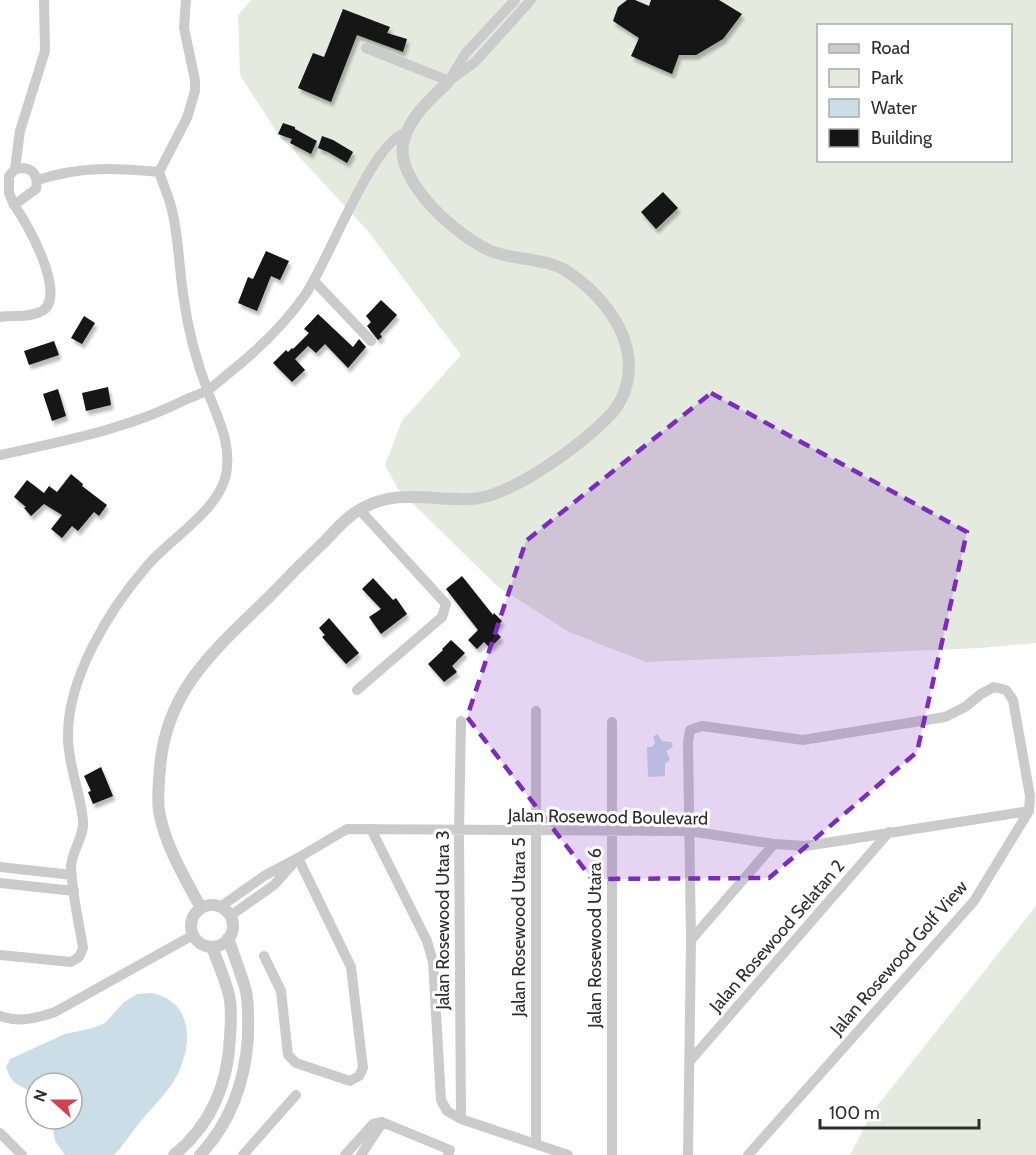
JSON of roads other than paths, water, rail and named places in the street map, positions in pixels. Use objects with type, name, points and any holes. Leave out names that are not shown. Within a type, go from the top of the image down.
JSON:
[{"type":"street","points":[[0,317],[32,314],[43,310],[49,302],[51,293],[50,281],[36,246],[14,206],[8,185],[9,176],[15,169],[20,131],[45,51],[44,0]]},
{"type":"street","points":[[0,955],[71,962],[79,957],[83,948],[71,865],[84,822],[70,767],[68,738],[70,707],[95,643],[122,598],[160,552],[206,511],[220,491],[226,474],[228,451],[222,426],[207,390],[184,302],[172,211],[159,171],[187,118],[195,91],[195,80],[184,28],[186,0]]},
{"type":"street","points":[[201,908],[167,839],[159,810],[161,750],[171,717],[187,685],[209,656],[359,509],[378,501],[400,496],[470,499],[491,496],[515,486],[584,438],[612,413],[622,399],[628,379],[629,357],[624,336],[611,314],[584,284],[566,270],[545,262],[509,258],[486,249],[463,234],[417,189],[405,164],[403,143],[414,118],[448,81],[465,54],[515,0]]},
{"type":"street","points":[[448,81],[475,62],[531,0]]},
{"type":"street","points":[[366,48],[448,81]]},
{"type":"street","points":[[0,455],[108,431],[171,407],[207,390],[254,354],[285,322],[315,282],[375,161],[396,136],[400,133],[407,133]]},
{"type":"street","points":[[14,206],[36,189],[38,180],[33,171],[25,167],[15,169]]},
{"type":"street","points":[[38,180],[78,169],[159,171]]},
{"type":"street","points":[[315,282],[371,340]]},
{"type":"street","points":[[357,690],[442,617],[446,604],[359,509]]},
{"type":"street","points":[[688,1155],[691,940],[688,831],[690,730],[702,726],[803,740],[945,717],[965,707],[994,687],[1006,690],[1013,700],[1030,796],[1029,811]]},
{"type":"street","name":"Jalan Rosewood Utara 5","points":[[536,711],[536,1144]]},
{"type":"street","name":"Jalan Rosewood Utara 3","points":[[461,721],[459,831],[461,1119]]},
{"type":"street","name":"Jalan Rosewood Utara 6","points":[[612,722],[612,1155]]},
{"type":"street","name":"Jalan Rosewood Boulevard","points":[[225,911],[264,876],[347,829],[688,831],[774,844],[806,846],[1029,811]]},
{"type":"street","name":"Jalan Rosewood Golf View","points":[[748,1155],[974,901],[1029,811]]},
{"type":"street","points":[[371,829],[427,941],[434,962],[441,1100],[447,1111],[461,1119],[568,1155]]},
{"type":"street","name":"Jalan Rosewood Selatan 2","points":[[689,1062],[889,832]]},
{"type":"street","points":[[691,940],[774,844]]},
{"type":"street","points":[[264,956],[280,991],[288,1055],[296,1063],[350,1080],[359,1076],[363,1068],[351,967],[298,858]]},
{"type":"street","points":[[0,867],[72,875]]},
{"type":"street","points":[[0,883],[74,891]]},
{"type":"street","points":[[207,905],[225,911],[232,927],[228,938],[219,946],[201,944],[193,935],[192,920],[201,908],[207,905]]},
{"type":"street","points":[[0,1016],[31,1019],[55,1012],[193,935]]},
{"type":"street","points":[[200,1155],[213,1140],[228,1116],[241,1083],[246,1056],[248,1024],[246,993],[228,938]]},
{"type":"street","points":[[174,1155],[200,1130],[213,1108],[225,1079],[231,1024],[229,996],[212,947]]},
{"type":"street","points":[[243,1155],[296,1095]]},
{"type":"street","points":[[361,1155],[382,1122]]},
{"type":"street","points":[[345,1155],[373,1124],[382,1122],[449,1153]]},
{"type":"street","points":[[0,1133],[22,1155]]},
{"type":"water","points":[[657,734],[662,741],[671,742],[673,747],[666,751],[670,759],[665,764],[665,776],[648,777],[647,747],[652,747],[655,743],[653,737]]},
{"type":"water","points":[[152,993],[167,999],[178,1008],[187,1032],[183,1061],[170,1087],[114,1155],[65,1155],[55,1141],[53,1131],[84,1131],[84,1071],[24,1071],[24,1088],[11,1078],[6,1067],[10,1059],[65,1034],[105,1023],[124,1002],[137,994]]}]
